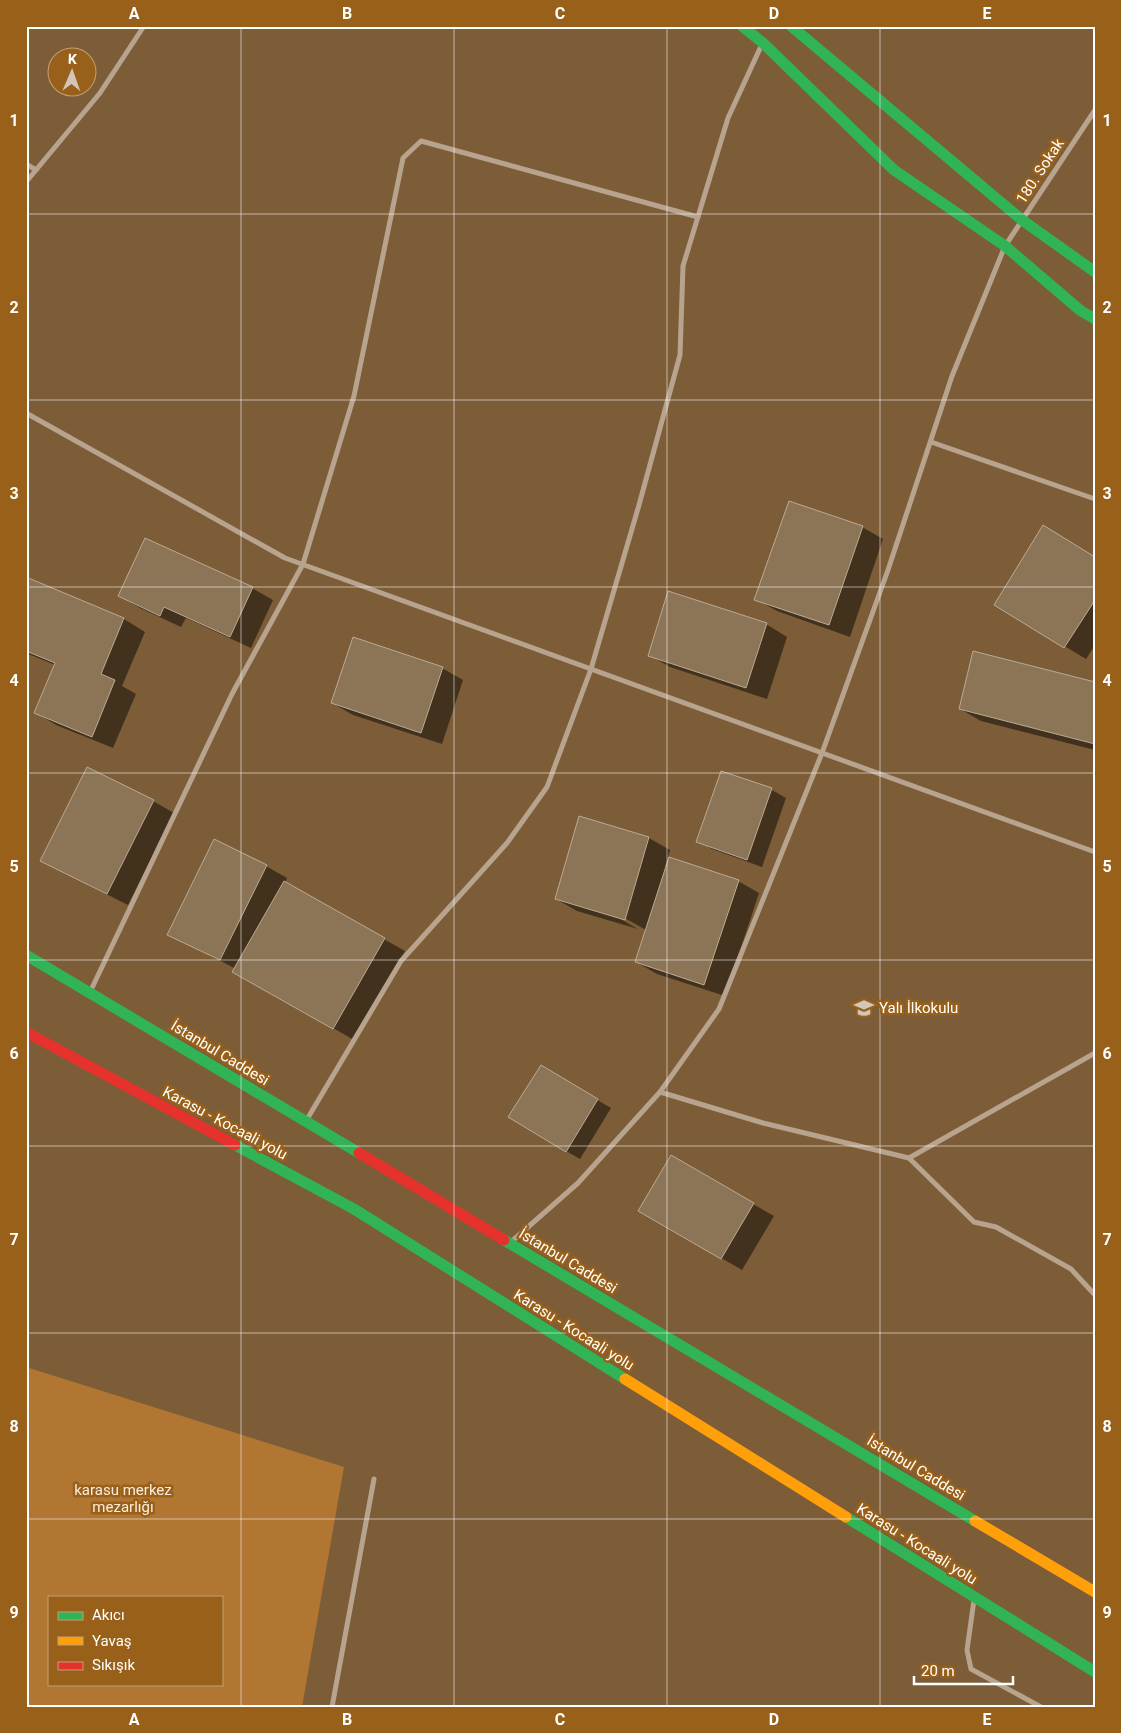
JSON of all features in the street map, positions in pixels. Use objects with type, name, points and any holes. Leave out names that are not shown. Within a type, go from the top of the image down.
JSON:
[{"type":"main road","points":[[742,26],[763,43],[894,170],[1005,246],[1081,311],[1095,320]]},
{"type":"main road","points":[[791,26],[1022,220],[1095,272]]},
{"type":"main road","name":"İstanbul Caddesi","points":[[26,955],[1095,1592]]},
{"type":"main road","name":"Karasu - Kocaali yolu","points":[[26,1032],[354,1209],[1095,1672]]},
{"type":"street","points":[[26,182],[100,94],[144,26]]},
{"type":"street","points":[[306,1121],[401,961],[507,843],[548,787],[591,669],[680,355],[683,266],[728,118],[763,43]]},
{"type":"street","name":"180. Sokak","points":[[510,1243],[578,1183],[660,1092],[719,1009],[822,752],[888,570],[952,376],[1005,246],[1095,110]]},
{"type":"street","points":[[90,993],[232,694],[303,564],[354,396],[403,158],[421,141],[698,216]]},
{"type":"street","points":[[26,164],[36,170]]},
{"type":"street","points":[[26,413],[285,558],[1095,852]]},
{"type":"street","points":[[931,442],[1095,499]]},
{"type":"street","points":[[909,1158],[1095,1053]]},
{"type":"street","points":[[660,1092],[764,1123],[909,1158],[974,1222],[996,1227],[1071,1269],[1095,1295]]},
{"type":"street","points":[[332,1707],[374,1479]]},
{"type":"street","points":[[974,1597],[967,1650],[971,1669],[1041,1707]]},
{"type":"green space","name":"karasu merkez mezarlığı","points":[[26,1367],[344,1467],[302,1707],[26,1707]]},
{"type":"building","points":[[789,501],[863,526],[829,625],[754,600]]},
{"type":"building","points":[[1043,525],[1095,557],[1095,600],[1064,648],[994,605]]},
{"type":"building","points":[[145,538],[253,587],[230,637],[164,607],[160,616],[118,596]]},
{"type":"building","points":[[26,577],[124,618],[101,674],[115,680],[92,737],[34,713],[55,663],[26,651]]},
{"type":"building","points":[[668,591],[767,623],[746,688],[648,656]]},
{"type":"building","points":[[353,637],[443,667],[421,733],[331,703]]},
{"type":"building","points":[[973,651],[1095,682],[1095,744],[959,709]]},
{"type":"building","points":[[87,767],[154,800],[107,894],[40,861]]},
{"type":"building","points":[[721,771],[772,788],[747,860],[696,842]]},
{"type":"building","points":[[579,816],[649,837],[625,920],[555,899]]},
{"type":"building","points":[[214,839],[267,865],[220,960],[167,935]]},
{"type":"building","points":[[669,857],[739,880],[704,985],[635,962]]},
{"type":"building","points":[[284,881],[385,938],[333,1029],[232,972]]},
{"type":"building","points":[[541,1065],[598,1099],[566,1152],[508,1117]]},
{"type":"building","points":[[671,1155],[754,1203],[721,1259],[638,1211]]},
{"type":"traffic: fast","points":[[742,26],[763,43],[894,170],[1005,246],[1081,311],[1095,319]]},
{"type":"traffic: fast","points":[[791,26],[1022,220],[1095,272]]},
{"type":"traffic: fast","points":[[26,955],[359,1153]]},
{"type":"traffic: fast","points":[[235,1145],[354,1209],[625,1379]]},
{"type":"traffic: fast","points":[[504,1240],[975,1521]]},
{"type":"traffic: fast","points":[[846,1517],[1095,1672]]},
{"type":"traffic: slow","points":[[625,1379],[846,1517]]},
{"type":"traffic: slow","points":[[975,1521],[1095,1592]]},
{"type":"traffic: jam","points":[[26,1032],[235,1145]]},
{"type":"traffic: jam","points":[[359,1153],[504,1240]]},
{"type":"place","name":"Yalı İlkokulu","points":[[864,1008]]}]
